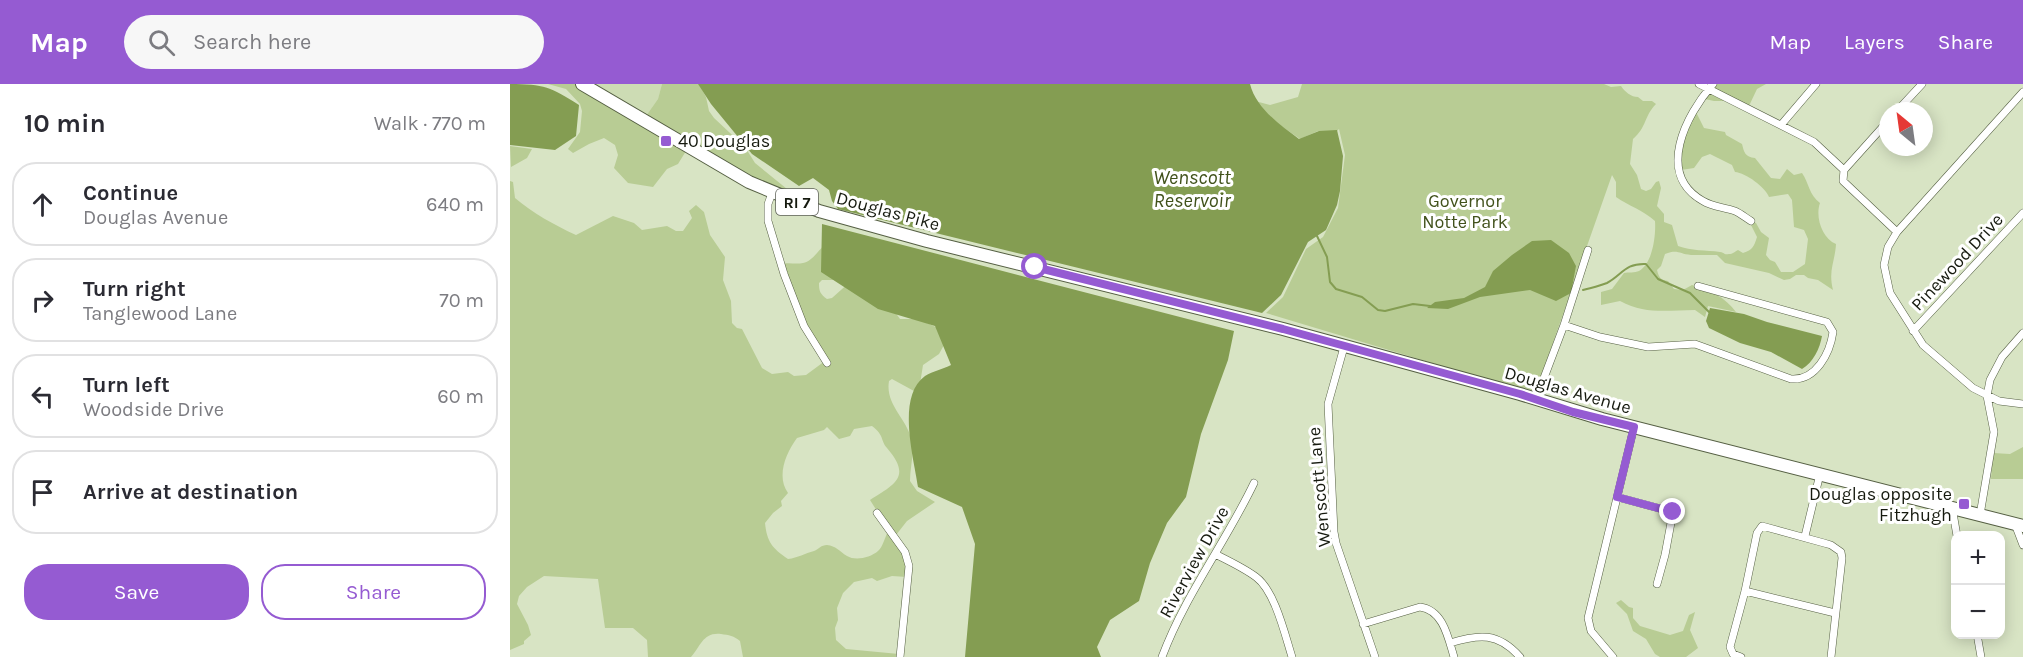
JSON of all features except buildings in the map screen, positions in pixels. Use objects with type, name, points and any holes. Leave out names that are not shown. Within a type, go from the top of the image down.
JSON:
[{"type":"main road","name":"Douglas Pike","points":[[582,84],[719,166],[772,193],[819,211],[927,241],[1035,267]]},
{"type":"main road","name":"Douglas Avenue","points":[[1035,267],[1283,329],[1536,399],[1573,412],[2019,525]]},
{"type":"street","points":[[1699,84],[1711,87],[1814,142],[1844,170]]},
{"type":"street","points":[[1781,125],[1816,84]]},
{"type":"street","points":[[1905,102],[1922,84]]},
{"type":"street","points":[[1711,87],[1682,133],[1678,144],[1677,157],[1681,176],[1694,195],[1704,202],[1736,211],[1751,221]]},
{"type":"street","points":[[2023,92],[1897,232],[1888,247],[1884,266],[1890,293],[1923,345],[1973,388],[1999,401],[2023,404]]},
{"type":"street","points":[[1879,131],[1844,170],[1843,181],[1897,232]]},
{"type":"street","points":[[772,193],[767,210],[769,227],[786,283],[804,326],[827,363]]},
{"type":"street","name":"Pinewood Drive","points":[[1913,331],[2023,213]]},
{"type":"street","points":[[1536,399],[1564,325],[1588,250]]},
{"type":"street","points":[[1564,325],[1600,337],[1647,347],[1695,344],[1791,380],[1804,378],[1814,372],[1829,347],[1833,332],[1827,322],[1698,286]]},
{"type":"street","points":[[1980,515],[1994,432],[1988,396],[1990,380],[2002,357],[2023,333]]},
{"type":"street","name":"Wenscott Lane","points":[[1344,347],[1328,404],[1335,543],[1374,657]]},
{"type":"street","points":[[1613,657],[1591,631],[1588,618],[1634,427]]},
{"type":"street","points":[[1805,536],[1820,474]]},
{"type":"street","name":"Riverview Drive","points":[[1162,657],[1191,597],[1254,483]]},
{"type":"street","points":[[1617,497],[1673,512],[1657,584]]},
{"type":"street","points":[[1952,507],[1956,531]]},
{"type":"street","points":[[877,513],[905,552],[909,566],[900,657]]},
{"type":"street","points":[[2019,525],[2023,545]]},
{"type":"street","points":[[1741,657],[1733,654],[1730,647],[1757,533],[1762,526],[1805,536],[1840,550],[1842,554],[1831,657]]},
{"type":"street","points":[[1215,554],[1257,577],[1264,584],[1271,596],[1292,657]]},
{"type":"street","points":[[1745,591],[1835,613]]},
{"type":"street","points":[[1363,624],[1420,607],[1428,608],[1440,618],[1454,657]]},
{"type":"street","points":[[1450,643],[1480,636],[1496,639],[1511,647],[1520,657]]},
{"type":"street","points":[[1978,639],[1981,657]]},
{"type":"shaded area","points":[[579,84],[662,84],[658,99],[646,116]]},
{"type":"green space","points":[[548,84],[579,84],[646,116],[658,99],[662,84],[699,84],[714,118],[745,147],[755,163],[787,189],[796,192],[807,204],[686,151],[678,164],[667,169],[653,187],[628,183],[614,168],[618,155],[615,145],[604,138],[573,153],[568,149],[580,132],[582,111],[580,104],[566,89]]},
{"type":"green space","name":"Governor Notte Park","points":[[1302,84],[1604,84],[1611,87],[1621,86],[1631,95],[1656,104],[1633,139],[1630,164],[1637,175],[1641,189],[1646,191],[1651,189],[1659,181],[1661,188],[1657,206],[1664,214],[1664,222],[1672,225],[1678,246],[1726,254],[1732,254],[1738,250],[1743,253],[1753,247],[1757,237],[1749,221],[1756,223],[1761,232],[1769,238],[1766,255],[1770,260],[1775,262],[1781,272],[1793,272],[1805,264],[1808,239],[1804,230],[1794,227],[1792,200],[1788,194],[1769,197],[1755,181],[1735,172],[1732,165],[1710,154],[1702,157],[1694,168],[1681,170],[1679,163],[1678,148],[1686,123],[1694,110],[1716,84],[1766,84],[1757,89],[1748,108],[1733,101],[1705,99],[1695,110],[1704,128],[1725,132],[1726,135],[1742,144],[1746,154],[1755,158],[1771,178],[1780,179],[1787,169],[1794,175],[1802,173],[1820,203],[1818,214],[1823,232],[1836,244],[1831,271],[1833,290],[1818,280],[1804,275],[1796,275],[1784,280],[1769,273],[1725,263],[1717,255],[1673,252],[1665,254],[1657,270],[1661,278],[1668,281],[1674,289],[1683,290],[1692,285],[1705,289],[1722,298],[1736,312],[1708,306],[1705,317],[1695,310],[1648,310],[1620,301],[1601,305],[1601,292],[1612,289],[1624,273],[1637,272],[1648,262],[1655,234],[1655,221],[1616,197],[1616,182],[1612,175],[1535,394],[1266,313],[1283,297],[1306,249],[1323,237],[1338,208],[1345,155],[1339,129],[1331,137],[1318,131],[1300,139],[1264,114],[1255,101],[1270,105],[1298,97]]},
{"type":"green space","points":[[510,146],[532,149],[527,158],[511,167]]},
{"type":"green space","points":[[510,181],[513,182],[515,198],[529,209],[576,235],[613,216],[634,223],[642,230],[667,226],[676,231],[683,231],[692,218],[689,211],[696,205],[704,212],[710,235],[725,257],[723,280],[731,301],[732,323],[742,329],[762,368],[772,374],[788,372],[794,376],[806,375],[825,361],[808,339],[779,265],[806,262],[825,245],[835,280],[822,280],[819,283],[820,292],[827,299],[832,298],[851,281],[895,312],[900,319],[918,319],[938,328],[944,345],[939,354],[923,365],[920,384],[914,391],[892,379],[889,381],[890,397],[911,438],[910,481],[917,491],[935,502],[907,521],[896,535],[907,560],[907,577],[892,576],[877,581],[872,578],[854,582],[843,593],[837,608],[836,640],[846,649],[899,654],[900,657],[743,657],[740,641],[729,635],[715,634],[706,637],[691,657],[648,657],[647,640],[633,628],[605,628],[598,579],[544,576],[527,587],[519,596],[517,604],[531,635],[524,641],[524,644],[510,650]],"holes":[[[872,426],[894,458],[899,473],[893,484],[870,500],[889,530],[880,549],[867,557],[854,558],[833,546],[825,545],[788,559],[771,544],[765,523],[782,506],[781,501],[788,493],[784,486],[784,465],[797,438],[827,427],[839,439],[850,436],[854,429]]]},
{"type":"green space","points":[[2023,447],[2023,479],[1991,479],[1993,453],[2010,454]]},
{"type":"green space","points":[[1621,600],[1633,608],[1633,618],[1640,626],[1670,635],[1683,631],[1689,615],[1695,612],[1690,630],[1698,648],[1686,657],[1660,657],[1655,654],[1646,639],[1633,631],[1627,614],[1616,603]]},
{"type":"water","points":[[510,84],[547,88],[579,105],[576,136],[555,150],[510,145]]},
{"type":"water","name":"Wenscott Reservoir","points":[[698,84],[1250,84],[1263,108],[1299,139],[1319,131],[1337,130],[1343,156],[1340,191],[1337,205],[1326,230],[1308,242],[1281,295],[1262,313],[838,209],[832,201],[829,190],[813,178],[799,186],[752,154],[711,104]]},
{"type":"water","points":[[822,224],[1234,331],[1228,360],[1201,434],[1186,497],[1167,523],[1150,563],[1139,601],[1110,620],[1097,647],[1101,657],[965,657],[975,544],[962,507],[918,487],[909,428],[911,398],[916,386],[925,376],[951,365],[935,326],[878,309],[821,272]]},
{"type":"water","points":[[1551,240],[1569,253],[1576,266],[1571,293],[1556,301],[1530,290],[1480,297],[1448,309],[1427,308],[1435,302],[1464,298],[1485,287],[1493,271],[1512,255],[1532,241]]},
{"type":"water","points":[[1710,308],[1744,314],[1822,336],[1820,345],[1813,359],[1802,369],[1771,352],[1740,343],[1709,328],[1706,321]]},
{"type":"waterway","points":[[1317,236],[1327,257],[1330,282],[1336,289],[1362,297],[1378,310],[1385,311],[1413,304],[1430,306]]},
{"type":"waterway","points":[[1583,290],[1607,283],[1633,265],[1646,264],[1658,279],[1690,293],[1709,312]]},
{"type":"place","name":"40 Douglas","points":[[666,141]]},
{"type":"place","name":"Douglas opposite Fitzhugh","points":[[1964,504]]},
{"type":"route","points":[[1035,267],[1283,329],[1538,399],[1573,412],[1634,427],[1617,497],[1673,512]]}]
